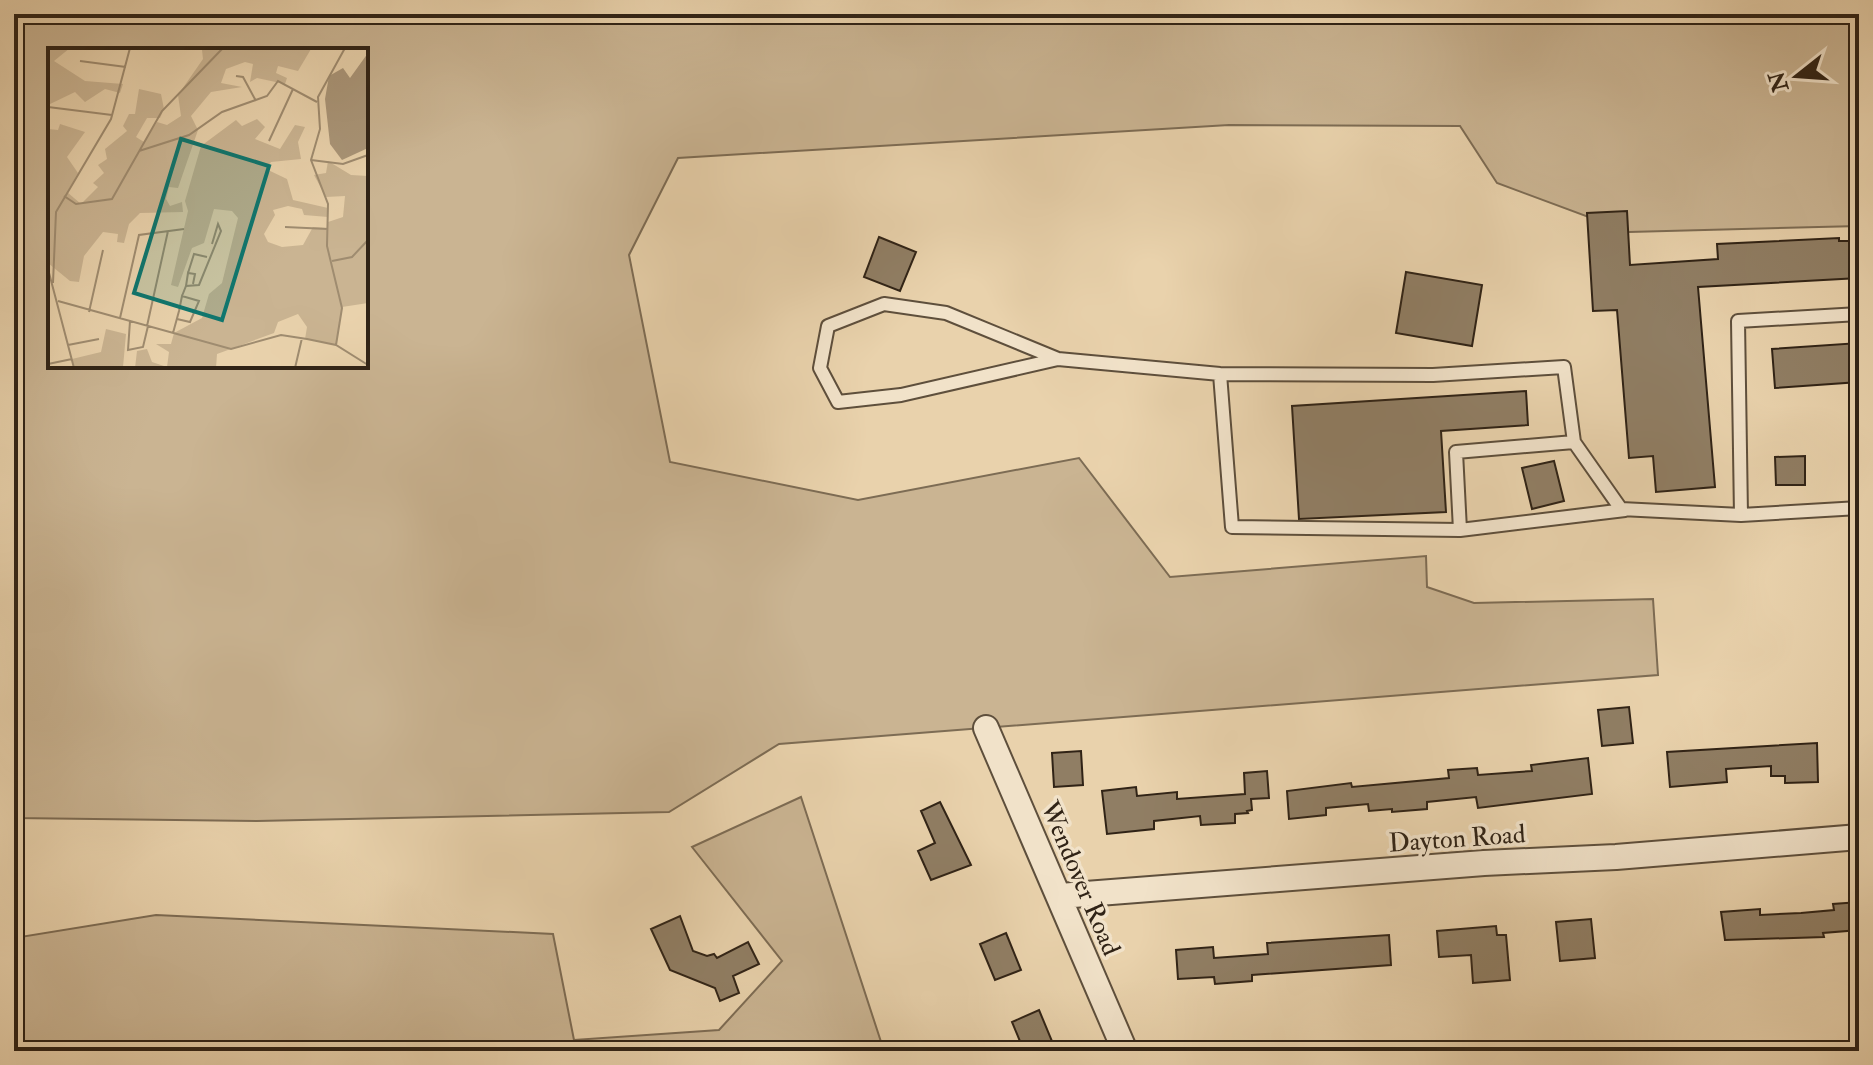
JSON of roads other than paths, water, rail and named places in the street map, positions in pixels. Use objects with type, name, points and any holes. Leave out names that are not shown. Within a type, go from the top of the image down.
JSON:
[{"type":"street","name":"Wendover Road","points":[[986,728],[1125,1051]]},
{"type":"street","name":"Dayton Road","points":[[1060,896],[1859,837]]},
{"type":"lane","points":[[1058,359],[901,395],[838,402],[820,368],[828,326],[884,304],[946,313],[1058,359],[1220,374],[1433,375],[1564,367],[1574,442],[1621,509],[1741,515],[1859,508]]},
{"type":"lane","points":[[1741,515],[1738,321],[1859,314]]},
{"type":"lane","points":[[1220,374],[1232,527],[1460,530],[1628,510]]},
{"type":"lane","points":[[1460,530],[1456,452],[1574,442]]}]
